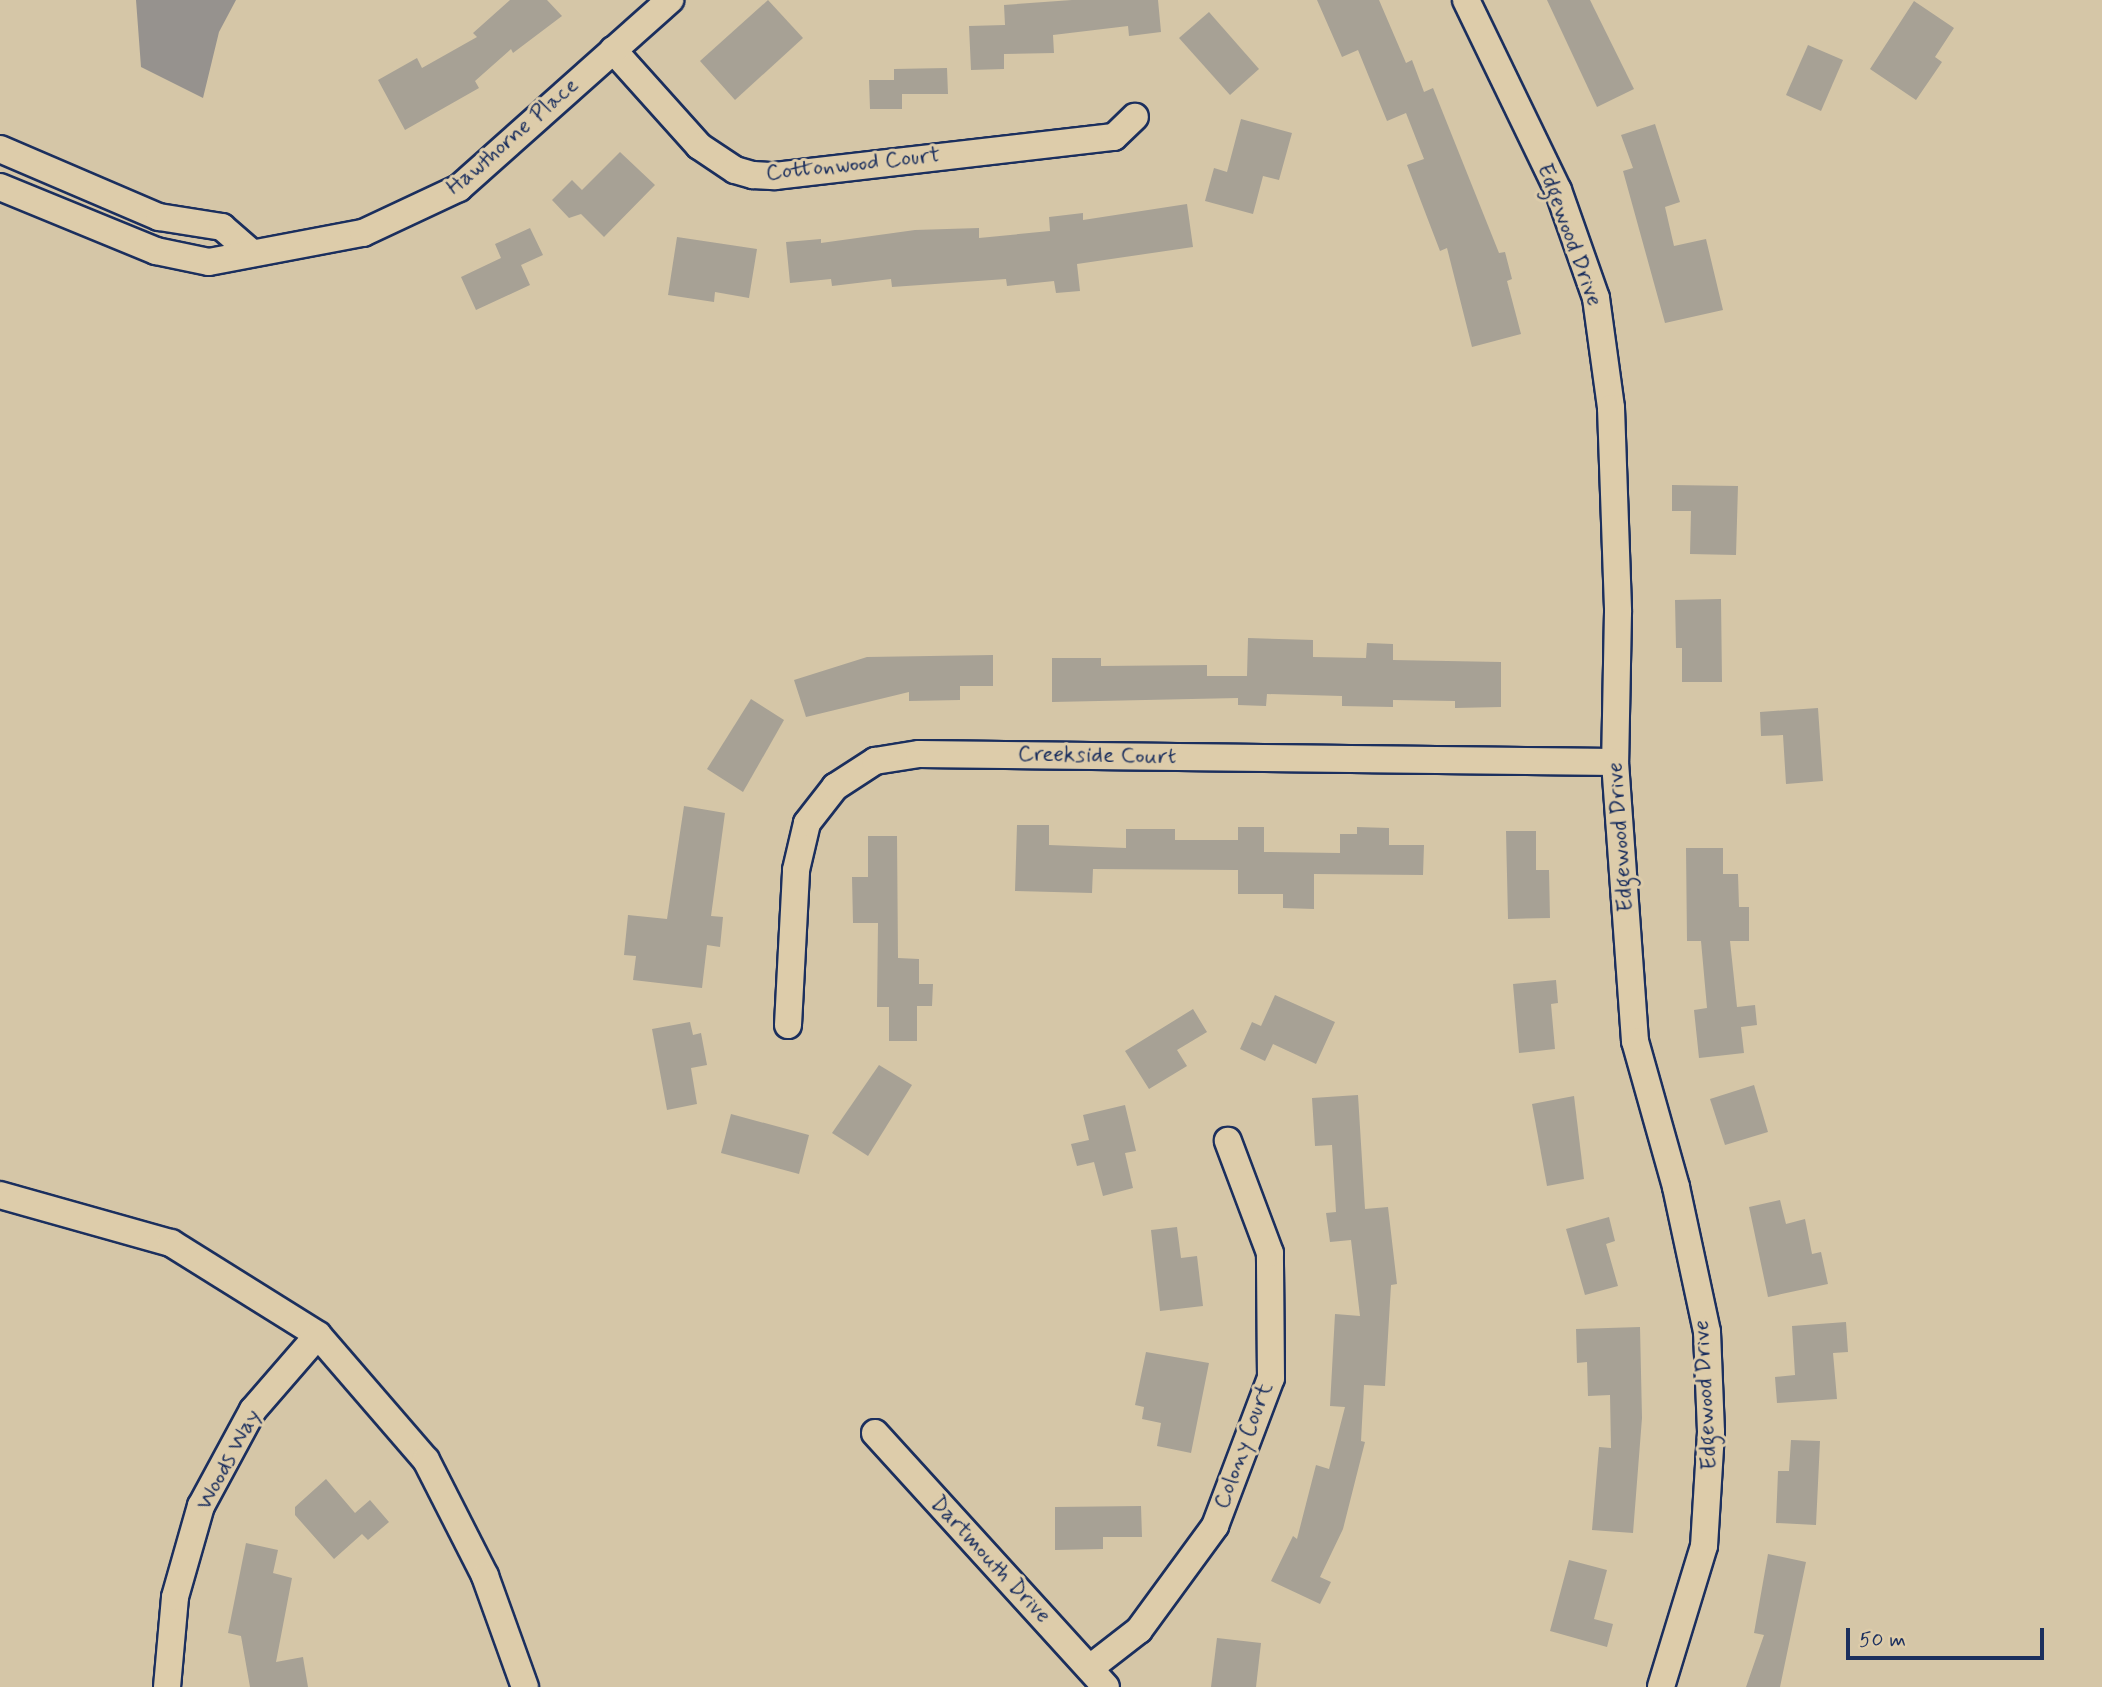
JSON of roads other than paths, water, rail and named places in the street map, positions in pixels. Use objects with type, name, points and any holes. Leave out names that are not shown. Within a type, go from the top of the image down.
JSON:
[{"type":"street","name":"Hawthorne Place","points":[[0,187],[156,251],[209,262],[363,233],[459,188],[670,0]]},
{"type":"street","name":"Edgewood Drive","points":[[1466,0],[1558,190],[1596,298],[1611,408],[1618,612],[1615,762],[1634,1041],[1676,1187],[1707,1332],[1709,1370],[1711,1489],[1704,1546],[1661,1687]]},
{"type":"street","name":"Cottonwood Court","points":[[613,50],[699,146],[735,170],[753,175],[775,176],[1114,137],[1135,117]]},
{"type":"street","points":[[0,149],[159,217],[222,227],[253,253]]},
{"type":"street","name":"Creekside Court","points":[[789,1025],[796,870],[807,823],[835,787],[875,761],[919,754],[1615,762]]},
{"type":"street","name":"Colony Court","points":[[1098,1678],[1139,1630],[1215,1526],[1271,1378],[1270,1253],[1228,1141]]},
{"type":"street","points":[[0,1195],[171,1242],[318,1335],[426,1460],[485,1576],[525,1687]]},
{"type":"street","name":"Woods Way","points":[[167,1687],[175,1597],[201,1506],[253,1409],[318,1335]]},
{"type":"street","name":"Dartmouth Drive","points":[[875,1433],[1098,1678]]}]
